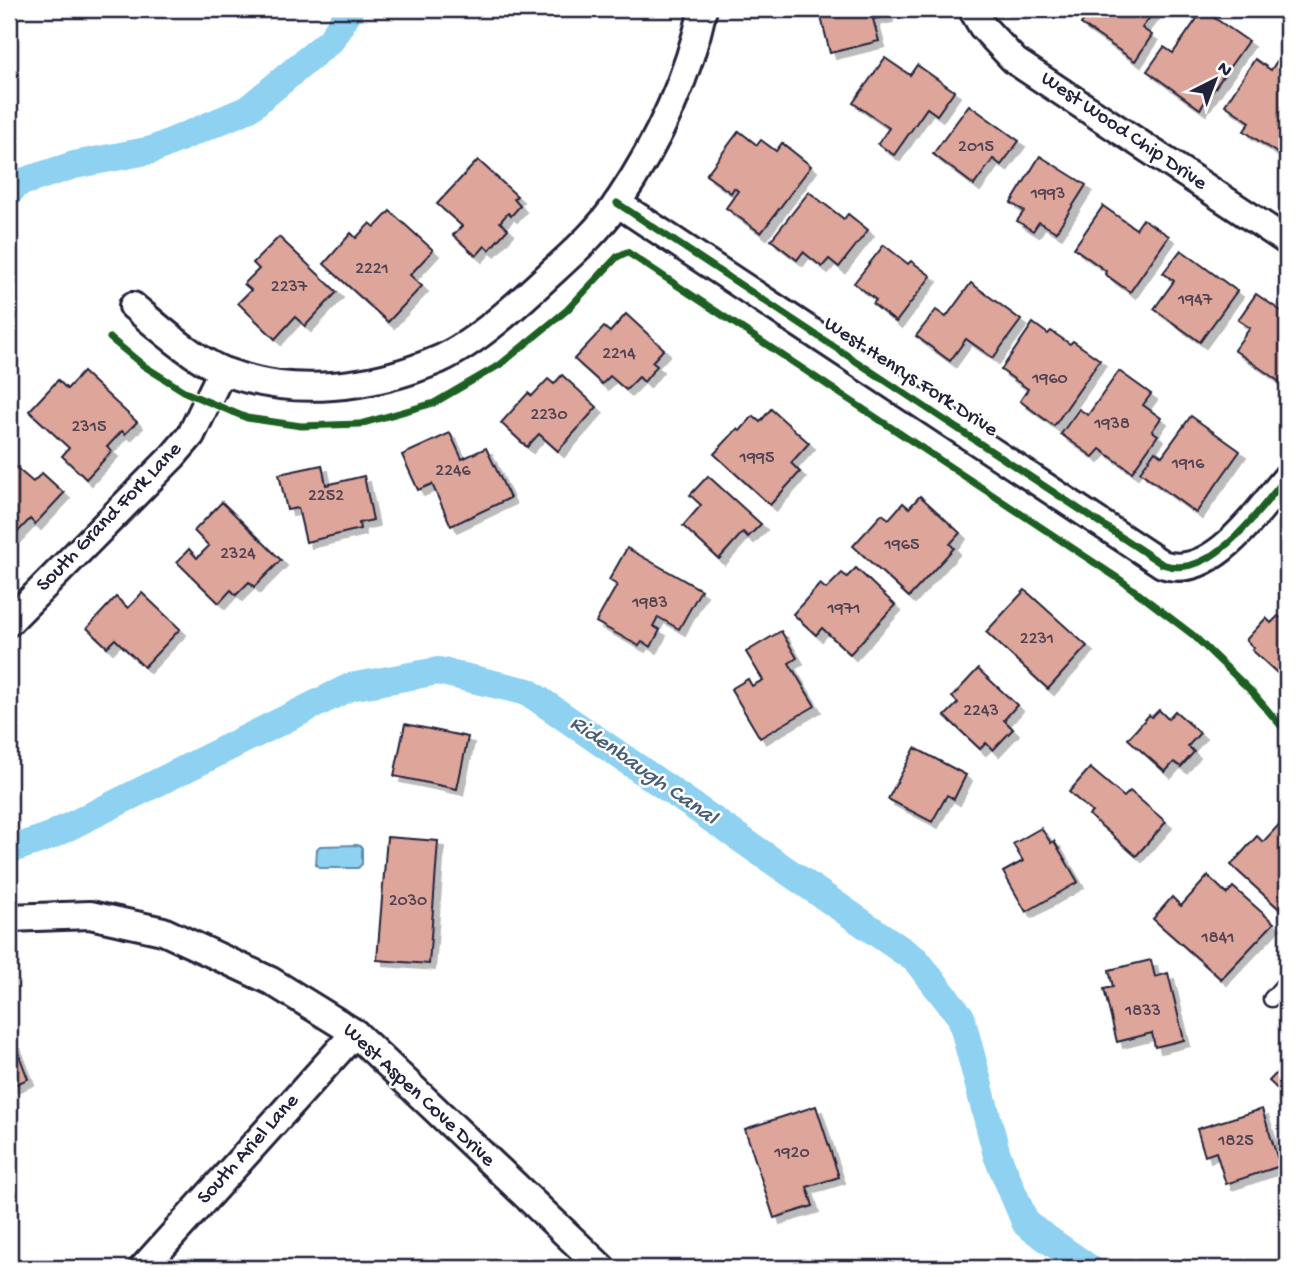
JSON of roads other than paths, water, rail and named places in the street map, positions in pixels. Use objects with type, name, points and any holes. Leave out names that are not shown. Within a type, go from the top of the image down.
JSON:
[{"type":"street","points":[[133,306],[176,341],[222,371],[274,384],[334,388],[390,376],[442,358],[485,330],[528,294],[571,254],[617,203],[661,127],[695,47],[703,9]]},
{"type":"street","name":"West Wood Chip Drive","points":[[972,9],[982,26],[1015,61],[1287,242]]},
{"type":"street","name":"West Henrys Fork Drive","points":[[617,203],[1163,564],[1174,568],[1189,567],[1209,559],[1226,546],[1287,477]]},
{"type":"street","name":"South Grand Fork Lane","points":[[9,622],[191,435],[222,371]]},
{"type":"street","name":"West Aspen Cove Drive","points":[[9,918],[90,915],[163,931],[271,981],[355,1033],[602,1268]]},
{"type":"street","name":"South Ariel Lane","points":[[143,1268],[355,1033]]},
{"type":"lane","points":[[1271,999],[1287,981]]},
{"type":"water","points":[[358,845],[362,848],[362,864],[358,868],[321,868],[316,865],[317,849],[320,846]]},
{"type":"waterway","name":"Ridenbaugh Canal","points":[[9,193],[16,184],[74,165],[152,150],[248,109],[331,40],[350,9]]},
{"type":"waterway","name":"Ridenbaugh Canal","points":[[9,850],[48,837],[350,687],[438,671],[528,692],[916,960],[961,1017],[997,1155],[1026,1224],[1089,1268]]}]
